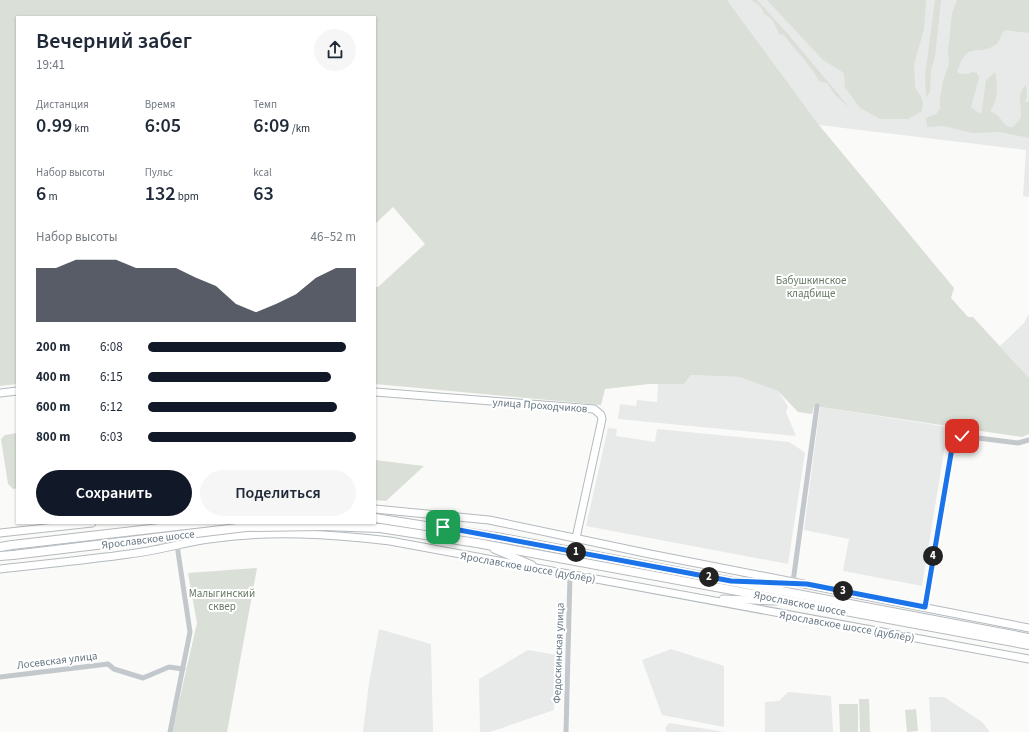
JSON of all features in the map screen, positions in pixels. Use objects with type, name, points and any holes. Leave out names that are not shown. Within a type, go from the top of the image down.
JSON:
[{"type":"main road","name":"Ярославское шоссе","points":[[376,518],[450,528],[1029,638]]},
{"type":"main road","name":"Ярославское шоссе","points":[[0,547],[194,524]]},
{"type":"main road","name":"Ярославское шоссе","points":[[0,556],[246,527],[324,526],[380,528],[477,543],[1029,645]]},
{"type":"street","points":[[0,393],[16,391]]},
{"type":"street","name":"улица Проходчиков","points":[[376,392],[594,409],[598,411],[602,419],[576,538]]},
{"type":"street","points":[[793,582],[817,406]]},
{"type":"street","points":[[925,607],[953,442],[956,437],[962,436],[1018,443],[1029,440]]},
{"type":"street","points":[[376,509],[489,520],[1029,628]]},
{"type":"street","points":[[0,532],[82,524]]},
{"type":"street","points":[[170,732],[190,627],[177,545],[176,524]]},
{"type":"street","points":[[154,551],[169,539],[176,524]]},
{"type":"street","points":[[196,524],[197,532],[209,539]]},
{"type":"street","name":"Ярославское шоссе (дублёр)","points":[[0,569],[154,551],[209,539],[264,534],[324,534],[390,541],[1029,659]]},
{"type":"street","points":[[477,543],[501,551],[541,569]]},
{"type":"street","name":"Федоскинская улица","points":[[566,732],[570,575]]},
{"type":"street","points":[[731,581],[807,584]]},
{"type":"street","points":[[704,600],[792,601]]},
{"type":"street","points":[[1016,626],[1029,632]]},
{"type":"street","name":"Лосевская улица","points":[[0,677],[108,664],[114,669],[143,678],[169,668],[183,669]]},
{"type":"shaded area","points":[[727,0],[1029,0],[1029,197],[1023,196],[1026,150],[819,125]]},
{"type":"shaded area","points":[[1029,314],[1029,378],[1000,346],[1024,323]]},
{"type":"shaded area","points":[[691,375],[739,377],[778,391],[788,406],[786,412],[796,436],[618,419],[620,404],[636,406],[637,400],[657,402],[658,384],[684,384]]},
{"type":"shaded area","points":[[820,407],[948,427],[922,586],[843,571],[849,539],[804,530]]},
{"type":"shaded area","points":[[608,428],[617,429],[616,436],[655,442],[657,429],[789,442],[800,449],[805,453],[788,564],[586,526]]},
{"type":"shaded area","points":[[379,629],[431,644],[433,732],[363,732],[369,683]]},
{"type":"shaded area","points":[[671,649],[724,666],[724,727],[662,715],[642,660]]},
{"type":"shaded area","points":[[528,650],[557,655],[554,710],[490,732],[480,732],[479,679]]},
{"type":"shaded area","points":[[788,692],[831,696],[833,732],[765,732],[765,702],[779,701]]},
{"type":"shaded area","points":[[929,697],[944,697],[982,722],[990,732],[931,732]]},
{"type":"shaded area","points":[[669,723],[725,732],[667,732],[665,728]]},
{"type":"green space","name":"Бабушкинское кладбище","points":[[0,0],[727,0],[819,125],[954,288],[951,298],[968,317],[973,317],[1029,378],[1029,434],[1022,437],[814,406],[812,414],[798,412],[778,391],[739,377],[691,375],[684,384],[649,384],[605,389],[601,405],[376,384],[376,287],[378,287],[425,244],[393,207],[376,223],[376,16],[16,16],[16,384],[0,386]]},
{"type":"green space","points":[[751,0],[757,0],[787,33],[849,107],[836,96],[827,83],[819,81],[811,68],[784,35],[779,34],[772,20],[764,14],[759,5]]},
{"type":"green space","points":[[767,0],[926,0],[924,30],[914,64],[915,87],[923,103],[922,111],[908,119],[881,119],[860,108],[845,87],[844,73],[823,60]]},
{"type":"green space","points":[[935,0],[941,0],[935,57],[931,69],[930,92],[926,97],[925,77]]},
{"type":"green space","points":[[957,0],[1029,0],[1029,33],[1005,30],[995,45],[983,50],[969,52],[961,62],[957,72],[961,74],[968,74],[972,72],[977,73],[979,78],[971,107],[980,114],[982,111],[986,80],[995,72],[997,92],[995,102],[990,111],[998,116],[1005,125],[1010,127],[1013,127],[1021,118],[1020,96],[1026,85],[1027,97],[1025,102],[1029,102],[1029,138],[1000,132],[972,133],[944,126],[927,127],[926,118],[936,114],[940,109],[943,81],[949,64],[948,52],[952,13]]},
{"type":"green space","points":[[16,433],[16,488],[13,489],[8,484],[1,439],[5,435]]},
{"type":"green space","points":[[376,460],[424,466],[386,501],[376,500]]},
{"type":"green space","name":"Малыгинский сквер","points":[[257,568],[227,732],[172,732],[197,623],[188,573]]},
{"type":"green space","points":[[859,699],[869,699],[870,732],[860,732]]},
{"type":"green space","points":[[839,704],[858,704],[858,732],[840,732]]},
{"type":"green space","points":[[916,709],[918,731],[907,732],[905,710]]},
{"type":"route","points":[[443,527],[731,581],[765,581],[807,584],[925,607],[953,442],[956,437],[962,436]]}]
